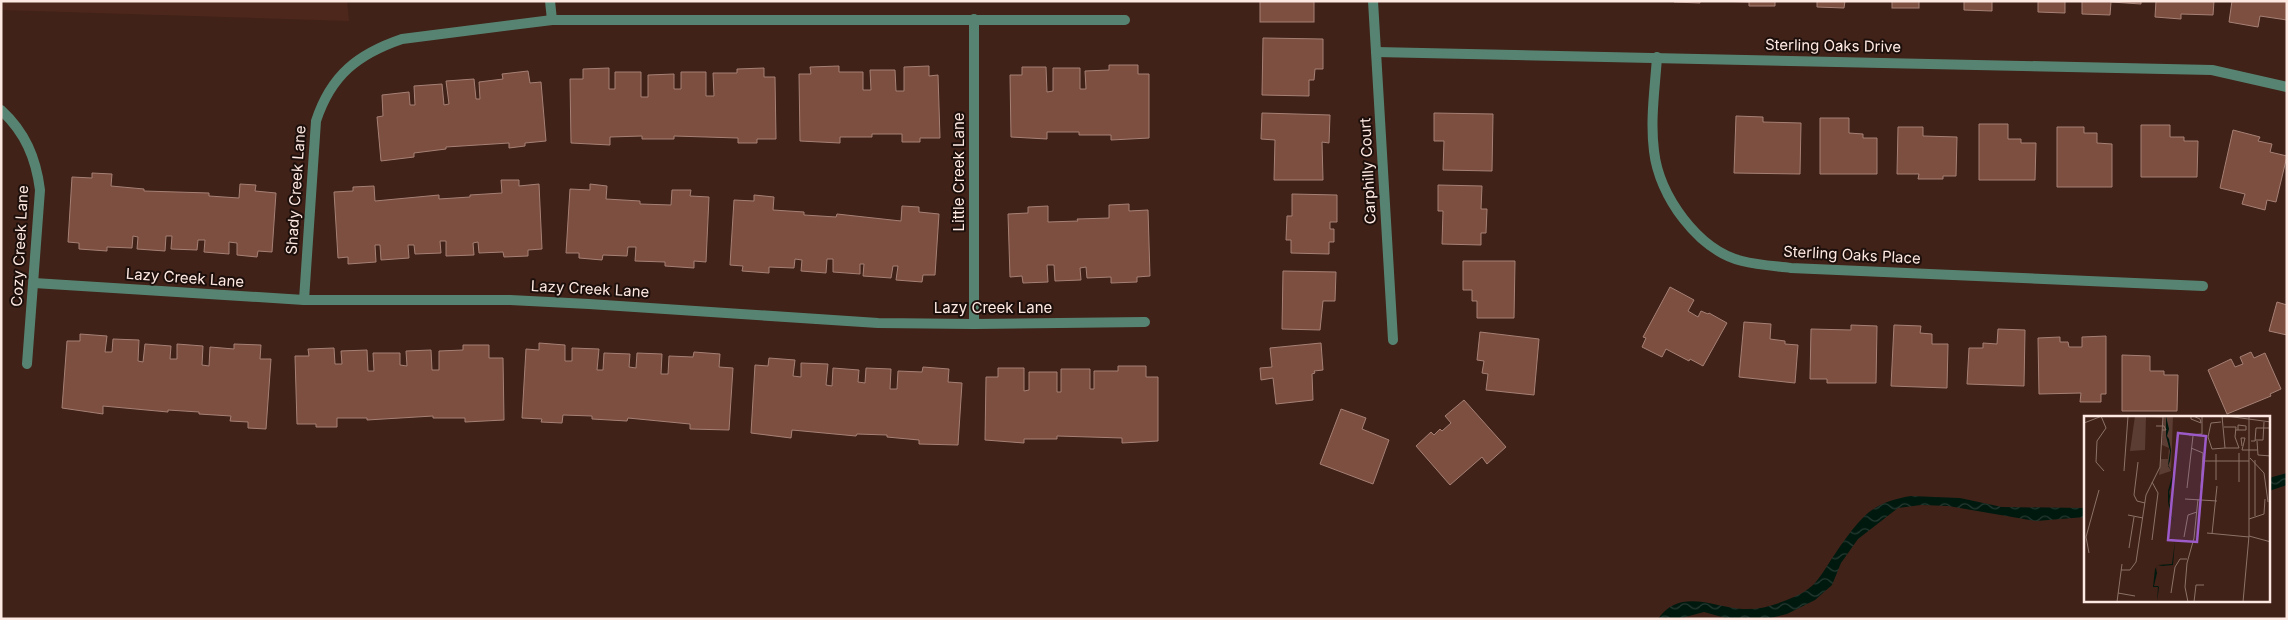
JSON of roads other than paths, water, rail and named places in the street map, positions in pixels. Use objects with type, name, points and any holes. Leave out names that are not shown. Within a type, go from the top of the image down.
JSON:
[{"type":"street","points":[[550,1],[552,20]]},
{"type":"street","name":"Carphilly Court","points":[[1373,1],[1393,340]]},
{"type":"street","name":"Little Creek Lane","points":[[974,19],[974,324]]},
{"type":"street","name":"Shady Creek Lane","points":[[304,300],[316,120],[324,97],[341,74],[367,53],[402,39],[552,20],[1125,20]]},
{"type":"street","name":"Sterling Oaks Drive","points":[[1376,52],[2212,70],[2287,87]]},
{"type":"street","name":"Sterling Oaks Place","points":[[1657,57],[1653,130],[1654,153],[1660,174],[1682,219],[1699,237],[1719,252],[1742,261],[1791,268],[2203,286]]},
{"type":"street","name":"Cozy Creek Lane","points":[[1,110],[27,141],[37,167],[40,190],[27,364]]},
{"type":"street","name":"Lazy Creek Lane","points":[[34,283],[304,300],[510,300],[878,323],[1145,322]]},
{"type":"water","points":[[2287,473],[2287,485],[2270,491],[2270,478]]},
{"type":"water","points":[[1911,496],[1960,498],[2002,507],[2084,508],[2084,517],[2036,521],[1948,506],[1921,505],[1898,508],[1858,539],[1841,563],[1832,585],[1815,600],[1787,614],[1766,619],[1729,619],[1704,612],[1678,619],[1658,619],[1667,609],[1687,602],[1756,609],[1794,597],[1815,583],[1860,520],[1876,507],[1896,499]]}]
